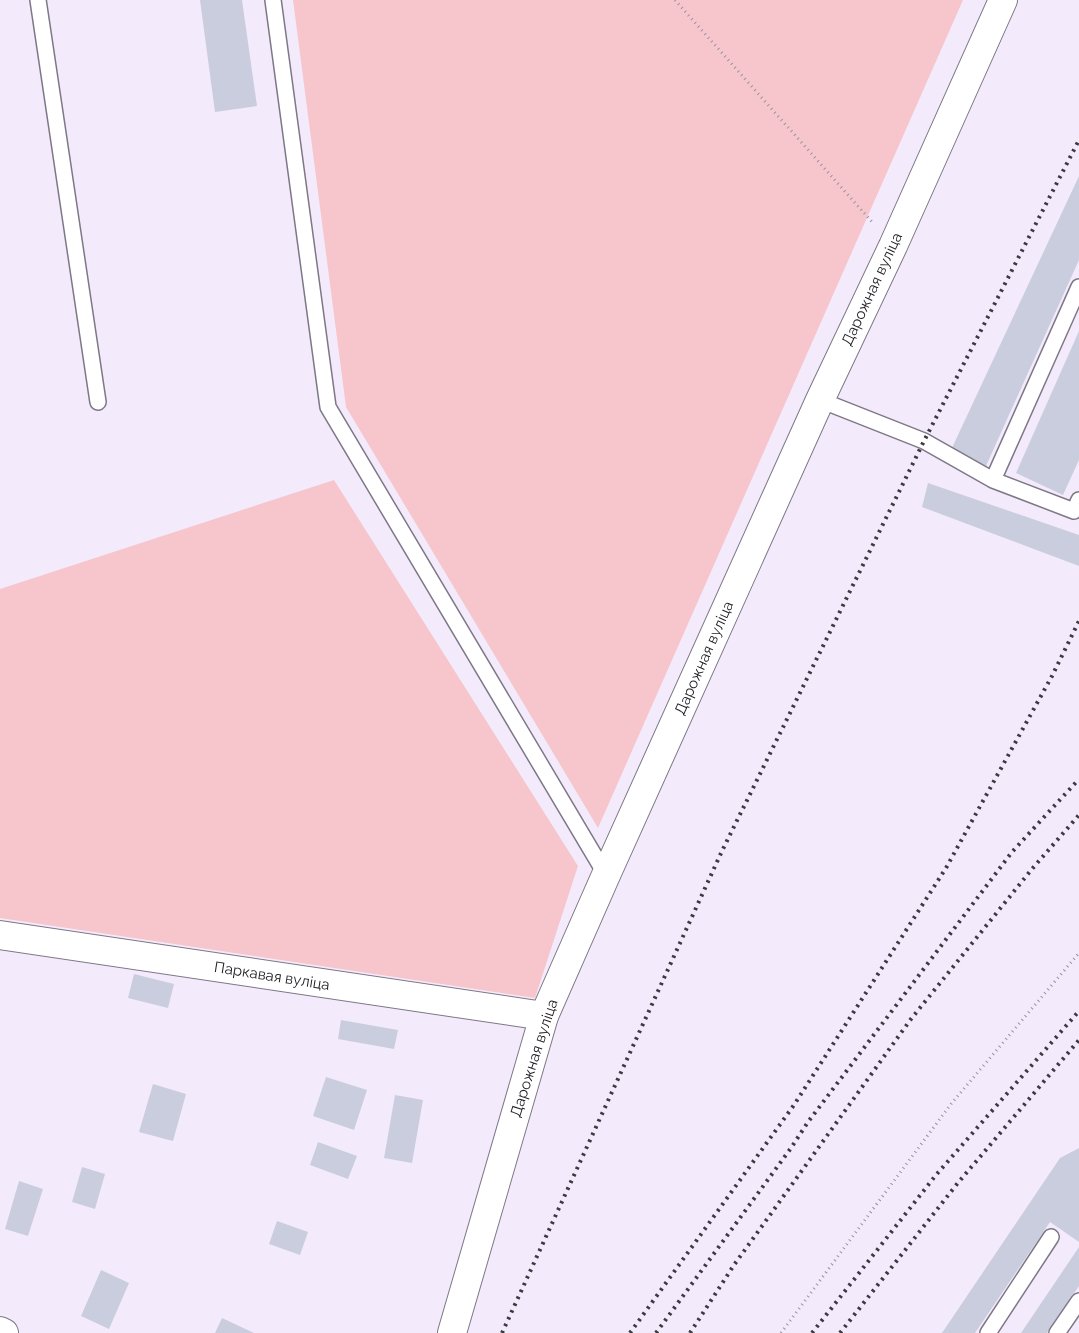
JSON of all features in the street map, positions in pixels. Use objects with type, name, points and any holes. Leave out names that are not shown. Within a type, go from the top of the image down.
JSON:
[{"type":"street","name":"Дарожная вуліца","points":[[452,1333],[544,1016],[820,400],[893,246],[1002,0]]},
{"type":"street","name":"Паркавая вуліца","points":[[0,935],[544,1016]]},
{"type":"street","points":[[0,1331],[4,1333]]},
{"type":"lane","points":[[38,0],[98,402]]},
{"type":"lane","points":[[273,0],[328,407],[606,875]]},
{"type":"lane","points":[[993,480],[1079,287]]},
{"type":"lane","points":[[820,400],[924,441],[993,480],[1074,511],[1079,500]]},
{"type":"lane","points":[[988,1333],[1051,1237]]},
{"type":"lane","points":[[1057,1333],[1079,1301]]},
{"type":"path","points":[[675,0],[893,246]]},
{"type":"path","points":[[781,1333],[951,1104],[1079,953]]},
{"type":"shaded area","points":[[293,0],[963,0],[598,828],[346,407]]},
{"type":"shaded area","points":[[334,480],[578,866],[535,998],[0,918],[0,589]]},
{"type":"building","points":[[200,0],[242,0],[257,106],[215,112]]},
{"type":"building","points":[[1079,176],[1079,260],[986,466],[951,450]]},
{"type":"building","points":[[1079,331],[1079,460],[1063,495],[1016,473]]},
{"type":"building","points":[[928,483],[1079,535],[1079,566],[922,507]]},
{"type":"building","points":[[134,974],[174,984],[168,1008],[128,998]]},
{"type":"building","points":[[341,1020],[398,1030],[394,1049],[338,1039]]},
{"type":"building","points":[[326,1077],[367,1090],[354,1130],[313,1116]]},
{"type":"building","points":[[153,1084],[186,1094],[173,1141],[139,1132]]},
{"type":"building","points":[[395,1095],[423,1100],[412,1163],[384,1158]]},
{"type":"building","points":[[318,1142],[357,1156],[348,1179],[310,1165]]},
{"type":"building","points":[[1079,1148],[1079,1242],[1050,1222],[975,1333],[942,1333],[1060,1158]]},
{"type":"building","points":[[82,1167],[105,1174],[95,1209],[72,1202]]},
{"type":"building","points":[[19,1181],[43,1189],[28,1236],[5,1229]]},
{"type":"building","points":[[277,1221],[308,1232],[300,1255],[269,1244]]},
{"type":"building","points":[[1079,1247],[1079,1286],[1047,1333],[1021,1333]]},
{"type":"building","points":[[101,1270],[129,1283],[109,1329],[81,1316]]},
{"type":"building","points":[[222,1318],[254,1333],[215,1333]]},
{"type":"railway","points":[[502,1333],[722,851],[924,441],[1079,140]]},
{"type":"railway","points":[[630,1333],[794,1105],[946,868],[1052,676],[1079,621]]},
{"type":"railway","points":[[656,1333],[808,1122],[1012,852],[1079,779]]},
{"type":"railway","points":[[690,1333],[734,1265],[911,1019],[1032,869],[1079,815]]},
{"type":"railway","points":[[812,1333],[936,1175],[1079,1011]]},
{"type":"railway","points":[[840,1333],[957,1184],[1079,1040]]}]
